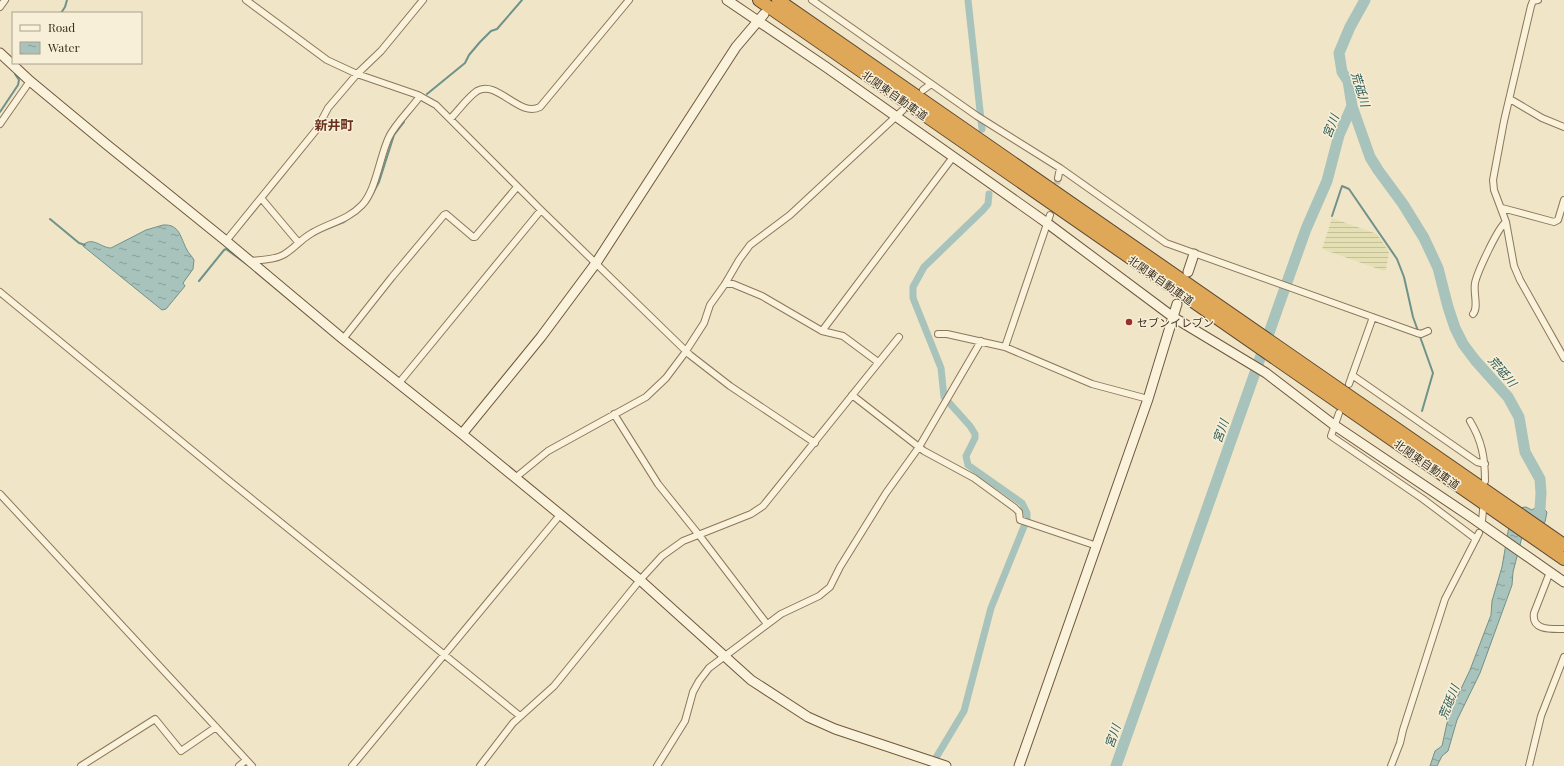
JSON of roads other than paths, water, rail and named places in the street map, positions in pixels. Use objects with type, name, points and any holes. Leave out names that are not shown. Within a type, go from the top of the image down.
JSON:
[{"type":"highway","name":"北関東自動車道","points":[[759,0],[1251,335]]},
{"type":"highway","name":"北関東自動車道","points":[[778,0],[1278,354],[1488,510],[1560,550]]},
{"type":"highway","name":"北関東自動車道","points":[[1278,354],[1493,496],[1560,550]]},
{"type":"street","points":[[0,7],[5,0]]},
{"type":"street","points":[[246,0],[327,60],[357,74],[433,102],[451,118],[517,187],[686,350],[713,374],[814,443]]},
{"type":"street","points":[[226,241],[317,129],[328,108],[357,74],[381,51],[423,0]]},
{"type":"street","points":[[451,118],[468,99],[477,91],[482,90],[495,91],[531,110],[540,107],[629,0]]},
{"type":"street","points":[[727,0],[761,18],[826,67],[899,114],[953,158],[1049,219],[1173,317],[1249,362],[1334,425],[1564,582]]},
{"type":"street","points":[[812,0],[930,84],[986,122],[1060,168],[1166,243],[1419,334],[1428,331]]},
{"type":"street","points":[[1538,0],[1533,1],[1531,6],[1493,180],[1494,190],[1506,222],[1514,266],[1520,280],[1564,358]]},
{"type":"street","points":[[462,434],[541,337],[596,263],[736,47],[761,18]]},
{"type":"street","points":[[0,53],[30,81],[106,144],[640,580],[751,680],[808,717],[835,729],[938,763]]},
{"type":"street","points":[[0,124],[30,81]]},
{"type":"street","points":[[924,90],[930,84]]},
{"type":"street","points":[[250,261],[282,256],[298,242],[312,233],[343,219],[364,204],[372,187],[389,135],[420,96]]},
{"type":"street","points":[[1510,99],[1542,118],[1564,127]]},
{"type":"street","points":[[515,478],[548,451],[652,393],[671,372],[704,323],[710,305],[726,284],[738,260],[750,245],[790,215],[899,114]]},
{"type":"street","points":[[822,330],[953,158]]},
{"type":"street","points":[[1058,178],[1060,168]]},
{"type":"street","points":[[343,339],[444,215],[446,214],[473,238],[517,187]]},
{"type":"street","points":[[261,198],[298,242]]},
{"type":"street","points":[[1502,208],[1554,222],[1558,220],[1564,200]]},
{"type":"street","points":[[398,383],[541,210]]},
{"type":"street","points":[[1005,346],[1049,219]]},
{"type":"street","points":[[1473,314],[1475,311],[1474,290],[1478,274],[1496,235],[1506,222]]},
{"type":"street","points":[[1188,272],[1194,254]]},
{"type":"street","points":[[726,284],[733,284],[762,296],[822,330],[843,336],[878,362]]},
{"type":"street","points":[[0,292],[227,479],[520,716]]},
{"type":"street","points":[[1019,766],[1148,399],[1177,304]]},
{"type":"street","points":[[1349,384],[1373,317]]},
{"type":"street","points":[[938,334],[947,334],[1005,346],[1092,384],[1148,399]]},
{"type":"street","points":[[480,766],[505,732],[520,716],[554,686],[640,580],[668,551],[683,541],[752,514],[762,506],[899,337]]},
{"type":"street","points":[[657,766],[685,721],[693,692],[709,668],[725,658],[749,637],[781,614],[819,596],[830,587],[840,567],[886,493],[919,447],[980,341]]},
{"type":"street","points":[[1352,375],[1477,462],[1485,464]]},
{"type":"street","points":[[852,395],[919,447],[974,478],[1015,508],[1019,512],[1020,520],[1097,546]]},
{"type":"street","points":[[1339,413],[1331,436],[1478,536],[1445,599],[1400,743],[1391,766]]},
{"type":"street","points":[[614,414],[658,484],[767,624]]},
{"type":"street","points":[[1470,421],[1480,438],[1485,464],[1485,481]]},
{"type":"street","points":[[0,494],[252,766]]},
{"type":"street","points":[[1482,521],[1488,510]]},
{"type":"street","points":[[352,766],[560,515]]},
{"type":"street","points":[[1547,570],[1534,613],[1534,619],[1541,628],[1564,630]]},
{"type":"street","points":[[1528,766],[1541,716],[1564,656]]},
{"type":"street","points":[[81,766],[155,719],[182,751],[216,726]]},
{"type":"street","points":[[239,766],[246,760]]},
{"type":"water","points":[[163,225],[169,225],[179,232],[194,260],[193,269],[183,283],[185,286],[166,309],[162,310],[83,245],[94,242],[107,248],[111,248],[146,230]]},
{"type":"water","points":[[1539,505],[1547,512],[1545,522],[1522,537],[1513,572],[1512,585],[1480,673],[1457,720],[1448,751],[1442,756],[1437,766],[1430,766],[1435,751],[1442,746],[1449,714],[1470,670],[1491,615],[1492,601],[1502,567],[1509,526],[1517,508],[1526,507],[1532,510]]},
{"type":"waterway","points":[[62,12],[67,0]]},
{"type":"waterway","points":[[427,94],[465,63],[469,55],[480,42],[491,31],[497,29],[522,0]]},
{"type":"waterway","points":[[968,0],[982,129]]},
{"type":"waterway","name":"荒砥川","points":[[1365,0],[1350,27],[1339,53],[1342,72],[1348,81],[1352,106],[1370,157],[1403,204],[1424,238],[1438,268],[1448,307],[1455,328],[1463,344],[1475,360],[1508,397],[1519,417],[1525,452],[1540,479],[1540,509],[1538,514],[1532,517]]},
{"type":"waterway","points":[[0,112],[18,85],[19,80],[15,74],[16,72]]},
{"type":"waterway","name":"宮川","points":[[1116,766],[1306,229],[1327,181],[1339,135],[1352,106]]},
{"type":"waterway","points":[[372,195],[379,182],[394,135],[404,122]]},
{"type":"waterway","points":[[1332,216],[1342,186],[1349,189],[1397,259],[1404,277],[1413,317],[1433,373],[1422,411]]},
{"type":"waterway","points":[[931,766],[964,711],[991,608],[1027,519],[1027,513],[1022,503],[968,465],[966,456],[975,438],[975,434],[970,426],[944,397],[941,368],[913,298],[913,287],[924,267],[983,210],[988,204],[989,194]]},
{"type":"waterway","points":[[326,229],[344,222],[357,213]]},
{"type":"waterway","points":[[50,219],[79,243],[85,245]]},
{"type":"waterway","points":[[199,281],[226,249],[248,265]]},
{"type":"tunnel","points":[[1055,193],[1058,178]]},
{"type":"place","name":"セブンイレブン","points":[[1129,322]]},
{"type":"district","name":"新井町","points":[[334,124]]}]
